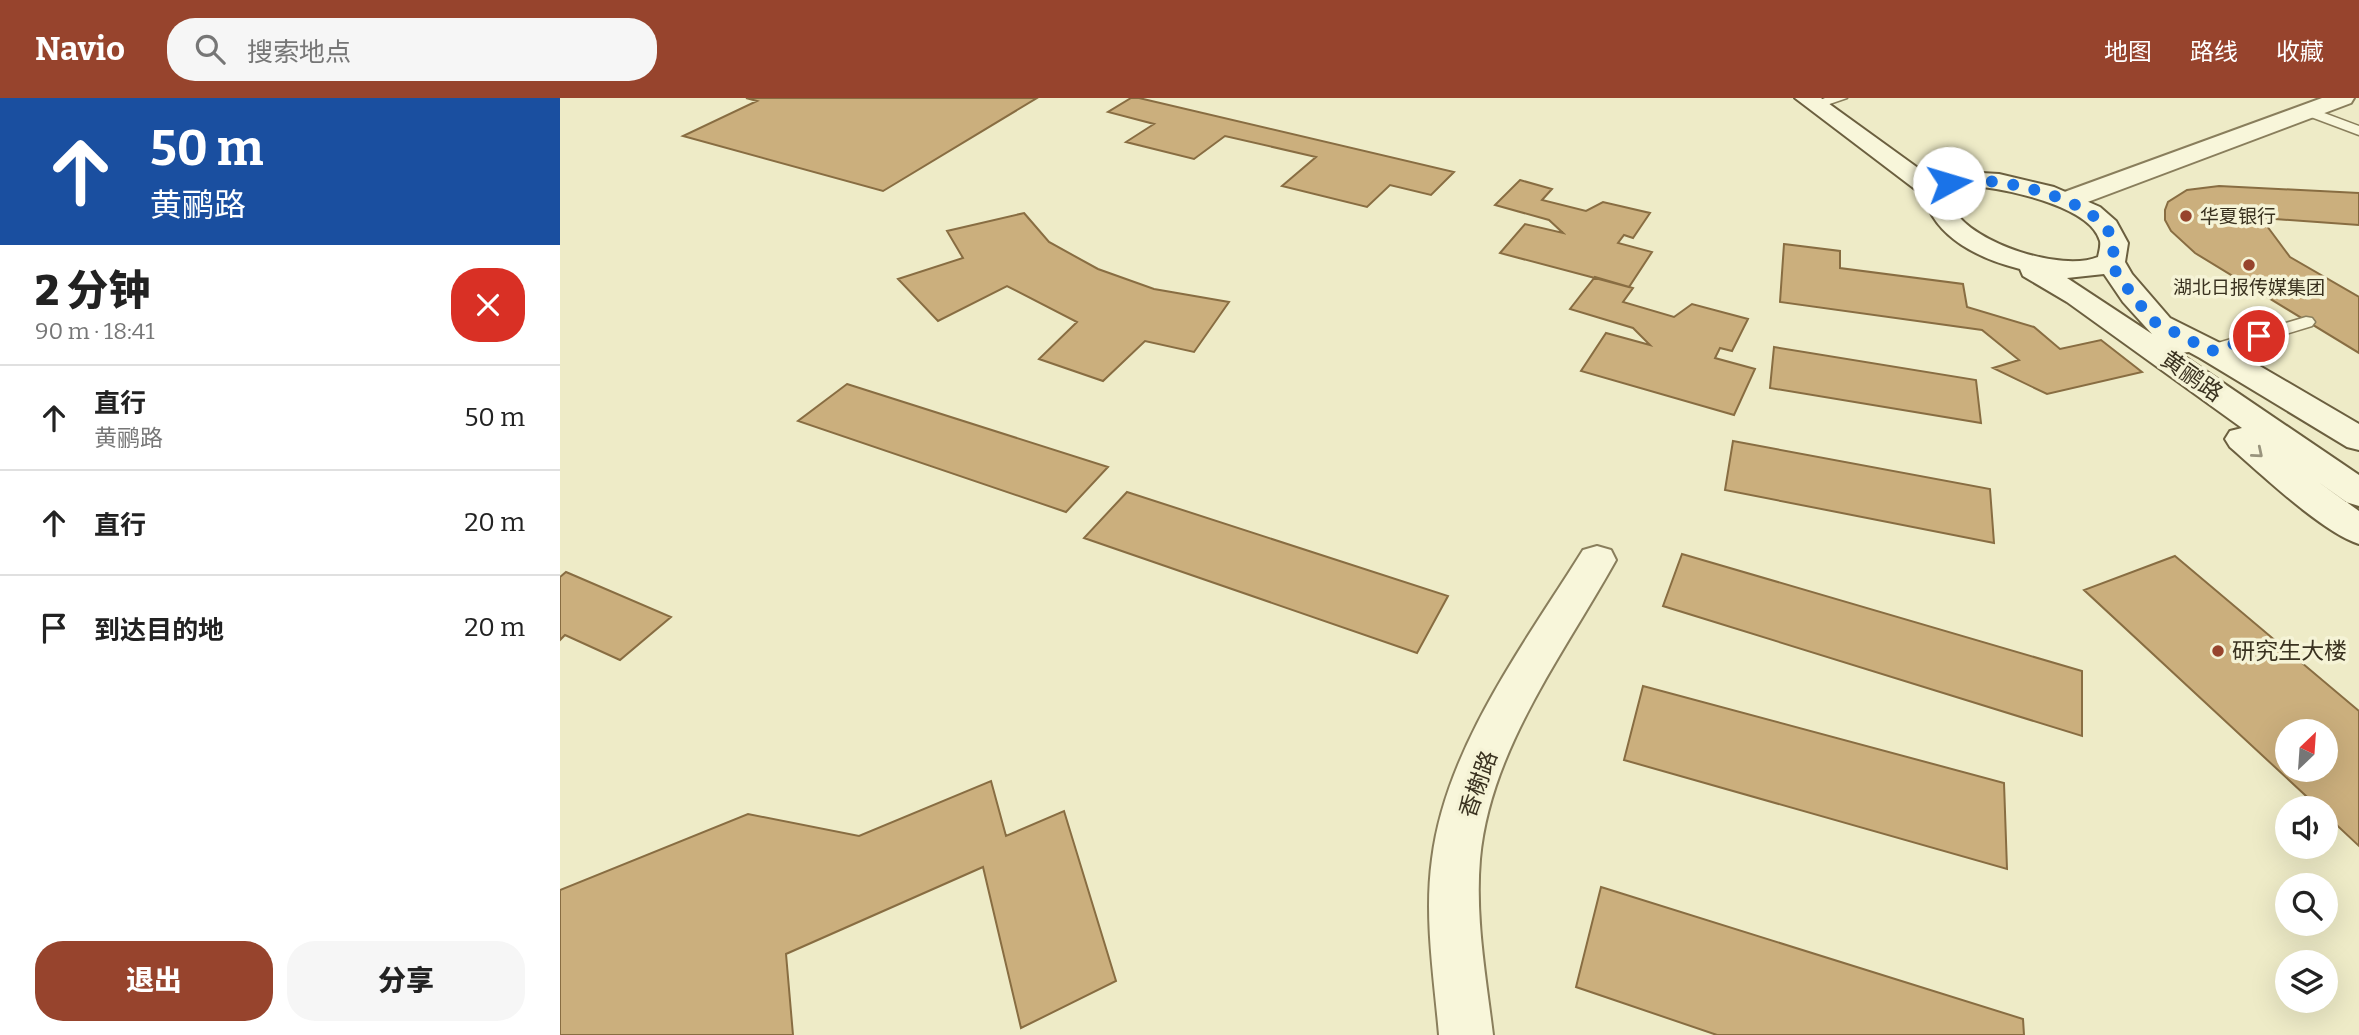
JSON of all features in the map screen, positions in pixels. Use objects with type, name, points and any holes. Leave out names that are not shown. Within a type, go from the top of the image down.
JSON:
[{"type":"street","points":[[2068,200],[2343,98]]},
{"type":"street","points":[[1811,102],[1936,193],[1942,187],[1959,180]]},
{"type":"street","points":[[1853,132],[1959,180],[2003,182],[2068,200],[2096,220],[2111,237],[2114,247],[2110,262],[2098,267],[2080,270],[2022,264]]},
{"type":"street","name":"黄鹂路","points":[[1936,193],[1938,209],[1954,225],[1979,243],[2077,296],[2359,493]]},
{"type":"street","name":"黄鹂路","points":[[2110,262],[2153,321],[2217,372],[2359,471]]},
{"type":"street","points":[[2077,296],[2241,439],[2308,494],[2359,530]]},
{"type":"street","points":[[2153,321],[2211,351],[2359,439]]},
{"type":"street","name":"香榭路","points":[[1466,1035],[1455,887],[1459,838],[1478,776],[1500,726],[1597,560]]},
{"type":"lane","points":[[1811,102],[1840,98]]},
{"type":"lane","points":[[2314,109],[2359,115]]},
{"type":"lane","points":[[2314,109],[2359,131]]},
{"type":"lane","points":[[2211,351],[2306,322]]},
{"type":"building","points":[[746,98],[1037,98],[883,191],[683,136],[757,101]]},
{"type":"building","points":[[1131,98],[1454,172],[1431,195],[1390,185],[1367,207],[1282,186],[1316,157],[1225,136],[1194,159],[1126,142],[1154,124],[1108,112]]},
{"type":"building","points":[[1520,180],[1552,189],[1542,200],[1586,211],[1603,202],[1650,213],[1633,238],[1624,235],[1618,243],[1652,252],[1629,287],[1500,253],[1525,224],[1563,233],[1549,220],[1495,205]]},
{"type":"building","points":[[2219,186],[2359,193],[2359,225],[2261,218],[2290,257],[2359,297],[2359,353],[2195,253],[2171,231],[2165,220],[2168,202],[2187,190]]},
{"type":"building","points":[[1024,213],[1049,242],[1098,269],[1154,289],[1229,302],[1194,352],[1145,341],[1103,381],[1039,359],[1077,322],[1007,286],[938,321],[898,279],[963,258],[947,231]]},
{"type":"building","points":[[1784,244],[1840,251],[1840,268],[1963,284],[1967,307],[2034,327],[2060,349],[2101,340],[2142,372],[2047,394],[1993,368],[2019,360],[1982,330],[1780,302]]},
{"type":"building","points":[[1595,277],[1633,288],[1623,302],[1674,317],[1692,304],[1748,319],[1732,351],[1720,348],[1715,358],[1755,369],[1734,415],[1581,371],[1606,333],[1650,345],[1633,328],[1570,309]]},
{"type":"building","points":[[1774,347],[1976,380],[1981,423],[1770,388]]},
{"type":"building","points":[[847,384],[1108,467],[1066,512],[798,421]]},
{"type":"building","points":[[1733,441],[1990,489],[1994,543],[1725,490]]},
{"type":"building","points":[[1127,492],[1448,596],[1417,653],[1084,538]]},
{"type":"building","points":[[1682,554],[2082,671],[2082,736],[1663,606]]},
{"type":"building","name":"研究生大楼","points":[[2175,556],[2359,711],[2359,846],[2338,826],[2338,796],[2306,796],[2291,782],[2338,782],[2338,719],[2275,719],[2275,767],[2084,590]]},
{"type":"building","points":[[566,572],[671,617],[620,660],[565,635],[560,640],[560,577]]},
{"type":"building","points":[[1643,686],[2004,783],[2007,869],[1624,760]]},
{"type":"building","points":[[991,781],[1006,836],[1064,811],[1116,981],[1021,1028],[983,867],[786,954],[793,1035],[560,1035],[560,890],[748,814],[859,836]]},
{"type":"building","points":[[1601,887],[2023,1019],[2024,1035],[1717,1035],[1576,987]]},
{"type":"place","name":"华夏银行","points":[[2186,216]]},
{"type":"place","name":"湖北日报传媒集团","points":[[2249,265]]},
{"type":"place","name":"研究生大楼","points":[[2218,651]]},
{"type":"route","points":[[1949,183],[1971,179],[2003,182],[2068,200],[2104,227],[2114,247],[2110,262],[2153,321],[2211,351],[2259,336]]}]
